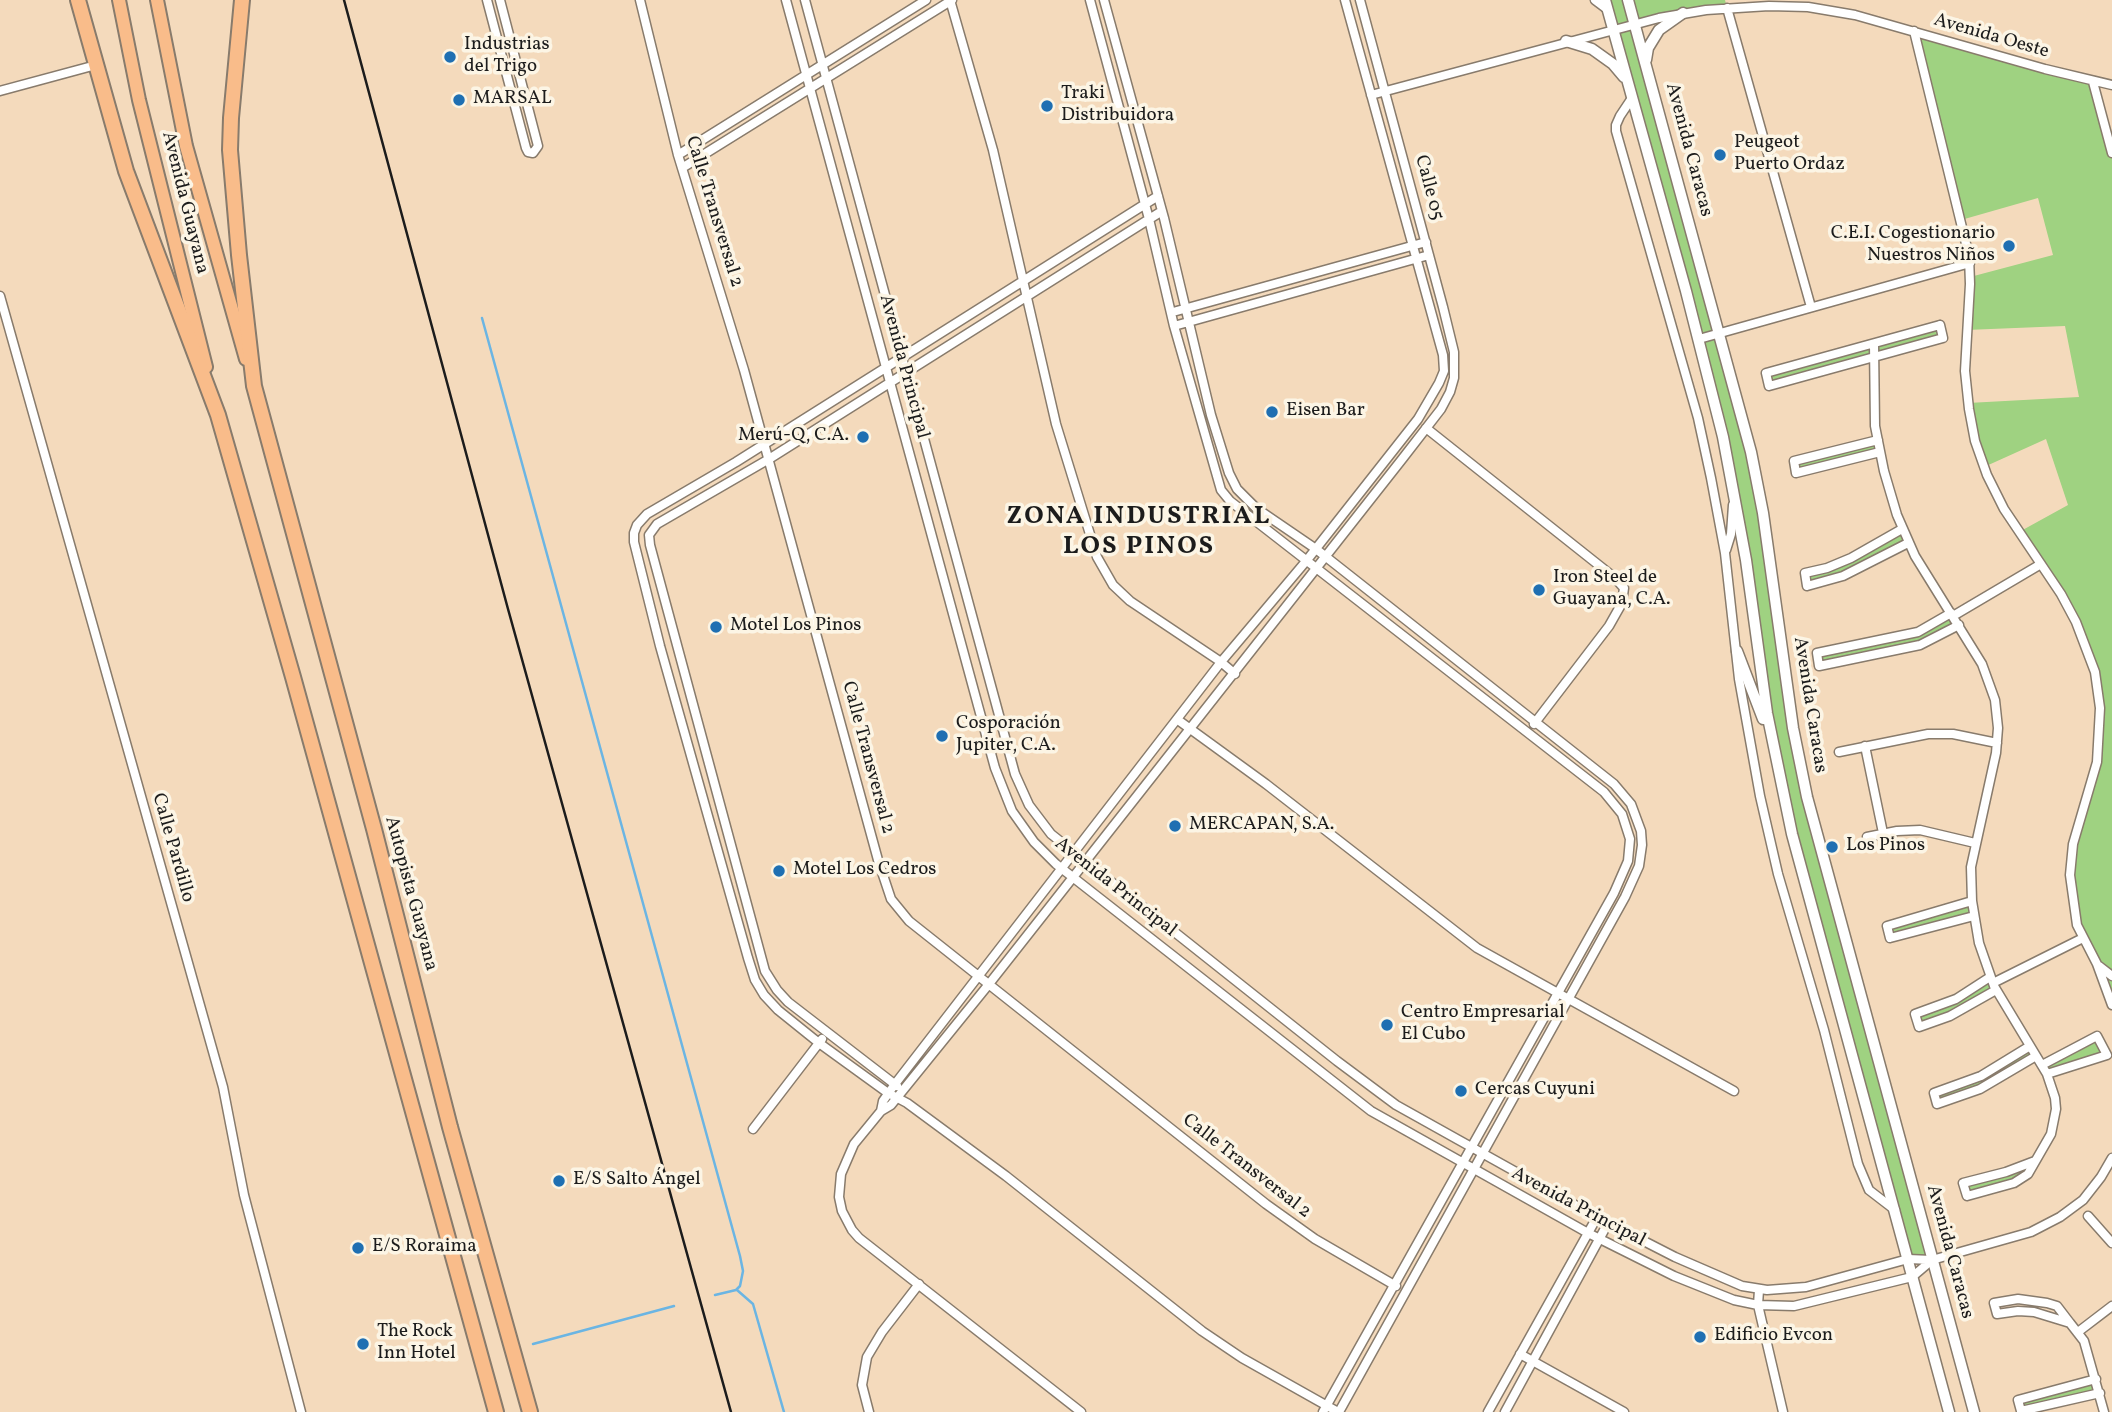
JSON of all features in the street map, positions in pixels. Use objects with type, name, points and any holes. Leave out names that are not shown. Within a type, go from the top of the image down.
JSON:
[{"type":"highway","points":[[78,0],[126,171],[218,415],[496,1412]]},
{"type":"highway","name":"Autopista Guayana","points":[[242,0],[230,150],[254,386],[374,829],[453,1140],[530,1412]]},
{"type":"main road","name":"Avenida Guayana","points":[[119,0],[139,100],[218,415]]},
{"type":"main road","name":"Avenida Guayana","points":[[157,0],[186,146],[254,386]]},
{"type":"street","points":[[487,0],[526,148],[533,153],[538,146],[500,0]]},
{"type":"street","name":"Calle Transversal 2","points":[[640,0],[678,155],[765,444],[887,890],[895,907],[909,921],[1289,1222],[1331,1250],[1406,1291]]},
{"type":"street","name":"Avenida Principal","points":[[786,0],[993,762],[1012,811],[1034,842],[1062,868],[1351,1096],[1393,1125],[1588,1233],[1698,1287],[1723,1297],[1758,1305],[1813,1303],[1912,1278]]},
{"type":"street","name":"Avenida Principal","points":[[805,0],[1020,786],[1028,805],[1051,834],[1325,1052],[1396,1105],[1608,1223],[1715,1276],[1759,1290],[1781,1290],[1806,1287],[1908,1259],[1932,1260]]},
{"type":"street","points":[[678,155],[926,0]]},
{"type":"street","points":[[682,167],[951,0],[993,150],[1056,424],[1089,534],[1103,568],[1113,585],[1137,607],[1222,662],[1235,674]]},
{"type":"street","points":[[1090,0],[1150,219],[1174,326],[1216,478],[1225,496],[1604,792],[1622,814],[1630,839],[1628,861],[1621,881],[1325,1409]]},
{"type":"street","points":[[1104,0],[1158,196],[1162,211],[1222,453],[1237,489],[1256,508],[1326,557],[1614,784],[1636,812],[1642,838],[1641,859],[1618,911],[1338,1412],[1325,1409],[1202,1331],[1006,1176],[907,1102],[892,1096],[819,1043],[770,1002],[751,971],[634,542],[637,525],[647,514],[765,444],[1158,196]]},
{"type":"street","name":"Calle 05","points":[[1345,0],[1444,361],[1439,383],[1418,419],[1361,491]]},
{"type":"street","name":"Calle 05","points":[[1360,0],[1454,352],[1453,386],[1441,409],[1426,428]]},
{"type":"street","points":[[1595,0],[1606,5]]},
{"type":"street","name":"Avenida Caracas","points":[[1628,0],[1751,452],[1761,503],[1790,707],[1807,797],[1975,1412]]},
{"type":"street","name":"Avenida Caracas","points":[[1606,5],[1699,339],[1735,489],[1767,713],[1795,846],[1949,1412]]},
{"type":"street","name":"Avenida Oeste","points":[[1371,95],[1634,23],[1683,13],[1787,5],[1826,9],[2112,86]]},
{"type":"street","points":[[1727,8],[1811,307]]},
{"type":"street","points":[[1646,64],[1648,48],[1659,30],[1683,13]]},
{"type":"street","points":[[1914,31],[1970,263],[1965,371],[1971,424],[1981,460],[1994,491],[2060,594],[2083,638],[2095,672],[2100,708],[2099,745],[2094,778],[2077,832],[2070,867],[2077,925],[2097,964],[2112,1005]]},
{"type":"street","points":[[1566,41],[1581,44],[1605,57],[1628,83]]},
{"type":"street","points":[[0,91],[96,65]]},
{"type":"street","points":[[2092,82],[2112,153]]},
{"type":"street","points":[[1632,98],[1620,116],[1616,131],[1698,418],[1725,553],[1739,679],[1760,796],[1858,1164],[1869,1190],[1895,1210]]},
{"type":"street","points":[[750,109],[755,123]]},
{"type":"street","points":[[649,535],[657,524],[769,459],[1162,211]]},
{"type":"street","points":[[1172,312],[1426,242]]},
{"type":"street","points":[[1174,326],[1429,255]]},
{"type":"street","points":[[1699,339],[1970,263]]},
{"type":"street","name":"Calle Pardillo","points":[[0,296],[223,1087],[244,1195],[301,1412]]},
{"type":"street","points":[[1940,325],[1942,338],[1874,356],[1769,386],[1766,373],[1940,325]]},
{"type":"street","points":[[1874,344],[1874,409],[1890,495],[1908,543],[1982,664],[1992,688],[1998,716],[1997,743],[1970,867],[1974,916],[1993,983],[2047,1074],[2055,1098],[2056,1109],[2051,1134],[2028,1174],[2021,1180],[1967,1196],[1964,1183],[2035,1161]]},
{"type":"street","points":[[1081,1412],[852,1230],[842,1211],[839,1186],[844,1164],[854,1144],[881,1111],[883,1101],[902,1091],[989,984],[1426,428],[1615,578],[1624,588],[1622,603],[1609,626],[1528,732]]},
{"type":"street","points":[[1878,440],[1794,461],[1796,473],[1880,452]]},
{"type":"street","points":[[1225,496],[1237,489]]},
{"type":"street","points":[[1725,553],[1731,534],[1735,489]]},
{"type":"street","points":[[892,1096],[895,1084],[1222,662],[1316,550],[1361,491],[1372,499]]},
{"type":"street","points":[[637,525],[649,535],[763,964],[769,977],[782,997],[895,1084],[907,1102]]},
{"type":"street","points":[[1902,530],[1851,558],[1805,573],[1807,586],[1843,576],[1908,543]]},
{"type":"street","points":[[1959,625],[1932,641],[1910,648],[1819,666],[1817,653],[1918,632],[2041,564]]},
{"type":"street","points":[[647,596],[662,591]]},
{"type":"street","points":[[1737,651],[1775,751]]},
{"type":"street","points":[[1178,720],[1192,728],[1450,929],[1490,956],[1734,1091]]},
{"type":"street","points":[[1839,752],[1912,736],[1941,733],[1997,743]]},
{"type":"street","points":[[1865,746],[1883,833]]},
{"type":"street","points":[[1004,793],[1020,786]]},
{"type":"street","points":[[704,803],[718,798]]},
{"type":"street","points":[[1012,811],[1028,805]]},
{"type":"street","points":[[1867,837],[1920,830],[1975,843]]},
{"type":"street","points":[[733,904],[746,900]]},
{"type":"street","points":[[1972,901],[1887,926],[1890,938],[1974,916]]},
{"type":"street","points":[[1607,906],[1618,911]]},
{"type":"street","points":[[1993,983],[1950,1016],[1919,1027],[1915,1014],[1993,983],[2083,937]]},
{"type":"street","points":[[751,971],[763,964]]},
{"type":"street","points":[[2097,964],[2112,976]]},
{"type":"street","points":[[753,1129],[827,1033]]},
{"type":"street","points":[[2042,1065],[2098,1036],[2107,1055],[2047,1074]]},
{"type":"street","points":[[2030,1046],[1981,1076],[1934,1093],[1937,1104],[1980,1089],[2036,1056]]},
{"type":"street","points":[[1314,1067],[1325,1052]]},
{"type":"street","points":[[1351,1096],[1362,1081]]},
{"type":"street","points":[[1912,1278],[1932,1260],[2031,1232],[2053,1222],[2073,1209],[2092,1190],[2112,1158]]},
{"type":"street","points":[[2088,1216],[2112,1243]]},
{"type":"street","points":[[1488,1412],[1597,1217]]},
{"type":"street","points":[[1504,1412],[1608,1223]]},
{"type":"street","points":[[869,1412],[862,1385],[867,1357],[882,1332],[919,1284]]},
{"type":"street","points":[[1759,1290],[1758,1305],[1783,1412]]},
{"type":"street","points":[[2070,1323],[2027,1312],[1997,1314],[1994,1303],[2018,1299],[2057,1306],[2078,1332],[2089,1355],[2104,1412]]},
{"type":"street","points":[[2078,1332],[2112,1306]]},
{"type":"street","points":[[1520,1354],[1624,1412]]},
{"type":"street","points":[[2096,1380],[2018,1400],[2021,1411],[2100,1393]]},
{"type":"green space","points":[[1605,0],[1725,0],[1727,8],[1635,23],[1751,452],[1793,728],[1932,1260],[1907,1260],[1792,834],[1723,437]]},
{"type":"green space","points":[[1914,31],[2093,82],[2112,153],[2112,1005],[2083,938],[2071,859],[2090,792],[2100,708],[2083,638],[2019,532],[2068,505],[2046,439],[1984,467],[1968,403],[2079,397],[2065,326],[1966,330],[1970,277],[2053,255],[2038,198],[1961,220]]},
{"type":"green space","points":[[1940,325],[1943,338],[1769,386],[1766,373]]},
{"type":"green space","points":[[1878,440],[1880,452],[1796,473],[1794,461]]},
{"type":"green space","points":[[1902,529],[1908,543],[1855,571],[1807,586],[1805,573],[1827,568]]},
{"type":"green space","points":[[1951,613],[1959,625],[1932,641],[1819,666],[1817,653],[1909,634]]},
{"type":"green space","points":[[1972,902],[1974,915],[1890,938],[1887,926]]},
{"type":"green space","points":[[1990,978],[1996,989],[1950,1016],[1919,1027],[1915,1014],[1946,1004]]},
{"type":"green space","points":[[2097,1036],[2107,1055],[2047,1074],[2042,1065]]},
{"type":"green space","points":[[2030,1046],[2036,1056],[2009,1074],[1937,1104],[1934,1093],[1950,1088]]},
{"type":"green space","points":[[2035,1161],[2028,1174],[1967,1196],[1963,1183]]},
{"type":"green space","points":[[2096,1380],[2099,1392],[2021,1411],[2018,1400]]},
{"type":"waterway","points":[[482,318],[740,1256],[743,1271],[740,1286],[736,1290],[715,1295]]},
{"type":"waterway","points":[[737,1290],[753,1304],[784,1412]]},
{"type":"waterway","points":[[533,1344],[674,1306]]},
{"type":"railway","points":[[344,0],[508,609],[731,1412]]},
{"type":"place","name":"Industrias del Trigo","points":[[450,57]]},
{"type":"place","name":"MARSAL","points":[[459,100]]},
{"type":"place","name":"Traki Distribuidora","points":[[1047,106]]},
{"type":"place","name":"Peugeot Puerto Ordaz","points":[[1720,155]]},
{"type":"place","name":"C.E.I. Cogestionario Nuestros Niños","points":[[2009,246]]},
{"type":"place","name":"Eisen Bar","points":[[1272,412]]},
{"type":"place","name":"Merú-Q, C.A.","points":[[863,437]]},
{"type":"place","name":"Iron Steel de Guayana, C.A.","points":[[1539,590]]},
{"type":"place","name":"Motel Los Pinos","points":[[716,627]]},
{"type":"place","name":"Cosporación Jupiter, C.A.","points":[[942,736]]},
{"type":"place","name":"MERCAPAN, S.A.","points":[[1175,826]]},
{"type":"place","name":"Los Pinos","points":[[1832,847]]},
{"type":"place","name":"Motel Los Cedros","points":[[779,871]]},
{"type":"place","name":"Centro Empresarial El Cubo","points":[[1387,1025]]},
{"type":"place","name":"Cercas Cuyuni","points":[[1461,1091]]},
{"type":"place","name":"E/S Salto Ángel","points":[[559,1181]]},
{"type":"place","name":"E/S Roraima","points":[[358,1248]]},
{"type":"place","name":"Edificio Evcon","points":[[1700,1337]]},
{"type":"place","name":"The Rock Inn Hotel","points":[[363,1344]]},
{"type":"district","name":"ZONA INDUSTRIAL LOS PINOS","points":[[1139,533]]}]
